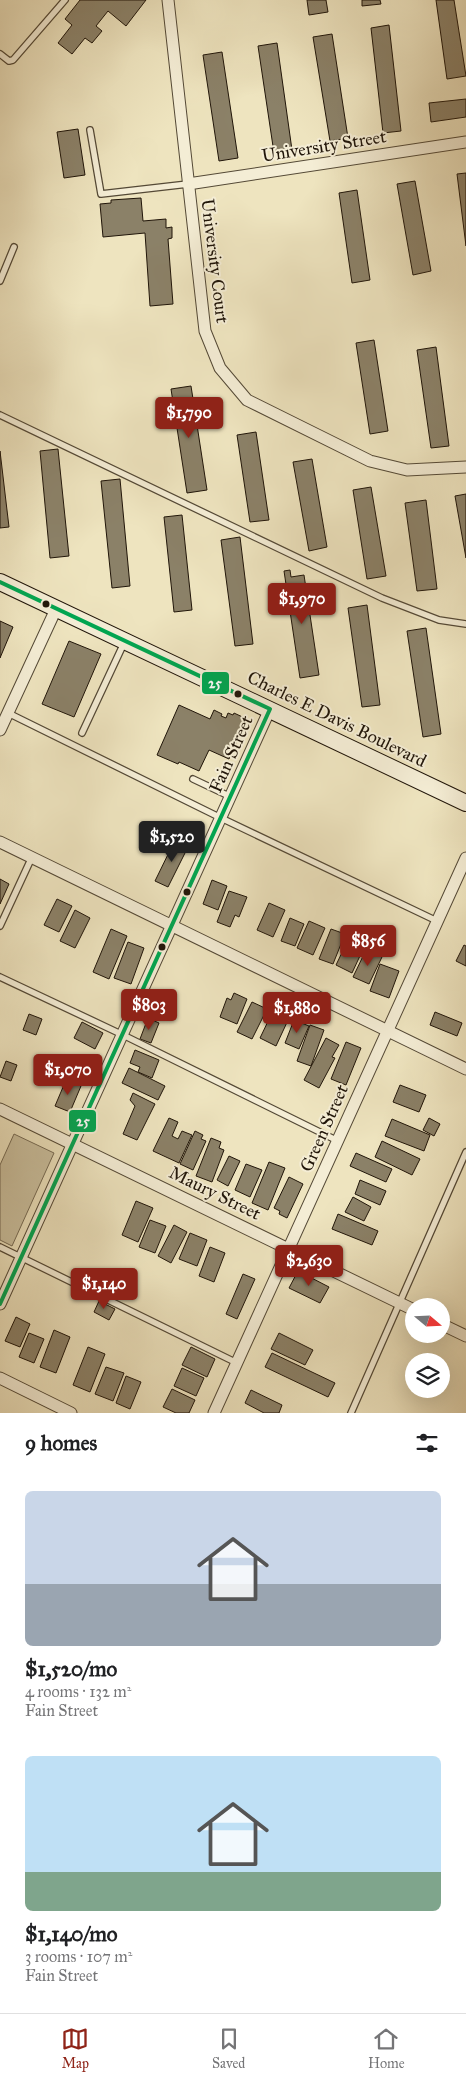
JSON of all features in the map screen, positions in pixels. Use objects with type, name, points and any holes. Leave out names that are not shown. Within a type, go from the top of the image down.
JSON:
[{"type":"street","name":"University Court","points":[[168,0],[205,332],[220,368],[248,400],[370,461],[407,470],[466,467]]},
{"type":"street","name":"University Street","points":[[188,184],[466,142]]},
{"type":"street","name":"Charles E Davis Boulevard","points":[[0,582],[466,804]]},
{"type":"street","points":[[0,730],[56,609]]},
{"type":"street","name":"Fain Street","points":[[0,1304],[270,709]]},
{"type":"street","points":[[0,842],[466,1069]]},
{"type":"street","name":"Green Street","points":[[214,1413],[466,858]]},
{"type":"street","name":"Maury Street","points":[[0,1109],[405,1306]]},
{"type":"street","points":[[450,1328],[466,1336]]},
{"type":"street","points":[[0,1378],[71,1413]]},
{"type":"lane","points":[[0,54],[9,61],[13,60],[65,0]]},
{"type":"lane","points":[[90,130],[101,194],[188,184]]},
{"type":"lane","points":[[0,282],[14,247]]},
{"type":"lane","points":[[0,415],[382,598],[439,620],[466,624]]},
{"type":"lane","points":[[82,732],[125,641]]},
{"type":"lane","points":[[8,714],[437,921]]},
{"type":"lane","points":[[193,779],[230,798]]},
{"type":"lane","points":[[0,926],[32,858]]},
{"type":"lane","points":[[0,977],[123,1035],[338,1141]]},
{"type":"lane","points":[[351,1413],[466,1152]]},
{"type":"lane","points":[[0,1246],[237,1363]]},
{"type":"shaded area","points":[[14,1134],[54,1153],[12,1246],[0,1240],[0,1165]]},
{"type":"building","points":[[80,0],[146,0],[126,26],[108,11],[96,26],[102,31],[92,43],[85,38],[72,54],[58,43],[72,25],[65,19]]},
{"type":"building","points":[[307,0],[326,0],[328,12],[309,15]]},
{"type":"building","points":[[362,0],[380,0],[381,4],[362,6]]},
{"type":"building","points":[[436,0],[454,0],[466,76],[447,79]]},
{"type":"building","points":[[389,25],[401,131],[383,133],[371,28]]},
{"type":"building","points":[[332,34],[348,138],[330,141],[313,37]]},
{"type":"building","points":[[277,43],[292,150],[274,153],[258,46]]},
{"type":"building","points":[[222,52],[238,158],[219,161],[203,55]]},
{"type":"building","points":[[466,99],[466,117],[431,122],[429,103]]},
{"type":"building","points":[[78,129],[85,175],[64,178],[57,132]]},
{"type":"building","points":[[466,173],[466,246],[457,174]]},
{"type":"building","points":[[415,181],[431,271],[413,275],[397,184]]},
{"type":"building","points":[[357,190],[370,280],[352,283],[339,193]]},
{"type":"building","points":[[141,198],[143,221],[166,219],[166,228],[172,227],[172,238],[168,239],[173,304],[150,306],[145,233],[103,237],[100,204],[111,203],[111,200]]},
{"type":"building","points":[[374,340],[388,431],[370,434],[356,343]]},
{"type":"building","points":[[436,347],[449,446],[431,448],[417,350]]},
{"type":"building","points":[[191,386],[207,490],[187,493],[171,389]]},
{"type":"building","points":[[256,432],[269,520],[250,522],[237,435]]},
{"type":"building","points":[[58,449],[69,556],[50,558],[40,451]]},
{"type":"building","points":[[0,451],[9,527],[0,528]]},
{"type":"building","points":[[312,459],[327,547],[309,551],[293,462]]},
{"type":"building","points":[[120,479],[130,586],[112,588],[101,481]]},
{"type":"building","points":[[371,487],[386,576],[367,579],[353,490]]},
{"type":"building","points":[[466,494],[466,558],[455,496]]},
{"type":"building","points":[[426,500],[437,589],[417,591],[405,503]]},
{"type":"building","points":[[182,515],[192,610],[174,612],[164,517]]},
{"type":"building","points":[[240,537],[253,644],[235,646],[221,540]]},
{"type":"building","points":[[290,570],[291,577],[304,575],[319,675],[300,678],[284,571]]},
{"type":"building","points":[[367,605],[380,705],[362,707],[348,608]]},
{"type":"building","points":[[0,621],[13,627],[0,658]]},
{"type":"building","points":[[426,628],[441,734],[423,737],[407,631]]},
{"type":"building","points":[[69,641],[101,654],[74,717],[42,704]]},
{"type":"building","points":[[179,705],[210,719],[214,710],[226,718],[228,713],[233,715],[234,713],[249,720],[246,727],[244,726],[229,759],[209,750],[199,771],[157,755]]},
{"type":"building","points":[[176,838],[189,845],[168,887],[155,881]]},
{"type":"building","points":[[0,879],[9,884],[0,904]]},
{"type":"building","points":[[212,880],[227,886],[218,910],[203,904]]},
{"type":"building","points":[[229,891],[247,897],[239,917],[235,915],[230,927],[217,922]]},
{"type":"building","points":[[57,899],[72,906],[59,932],[44,925]]},
{"type":"building","points":[[269,903],[285,910],[273,937],[257,930]]},
{"type":"building","points":[[75,910],[90,918],[75,948],[60,941]]},
{"type":"building","points":[[290,918],[304,924],[295,946],[281,941]]},
{"type":"building","points":[[309,921],[325,928],[313,955],[297,948]]},
{"type":"building","points":[[111,929],[127,936],[109,979],[93,972]]},
{"type":"building","points":[[331,929],[345,934],[333,964],[319,959]]},
{"type":"building","points":[[349,938],[365,945],[352,973],[336,965]]},
{"type":"building","points":[[128,942],[144,948],[131,984],[114,978]]},
{"type":"building","points":[[464,945],[466,946],[466,966],[456,961]]},
{"type":"building","points":[[366,950],[382,957],[369,984],[353,977]]},
{"type":"building","points":[[380,964],[399,971],[389,998],[370,991]]},
{"type":"building","points":[[234,993],[247,999],[237,1024],[220,1017],[227,998],[231,1000]]},
{"type":"building","points":[[252,1002],[267,1009],[252,1039],[237,1032]]},
{"type":"building","points":[[273,1011],[289,1018],[276,1046],[260,1038]]},
{"type":"building","points":[[435,1012],[462,1023],[457,1036],[430,1025]]},
{"type":"building","points":[[29,1014],[42,1019],[36,1035],[23,1030]]},
{"type":"building","points":[[148,1018],[159,1023],[151,1043],[140,1039]]},
{"type":"building","points":[[294,1020],[309,1026],[299,1049],[285,1043]]},
{"type":"building","points":[[82,1022],[103,1033],[95,1049],[74,1038]]},
{"type":"building","points":[[310,1025],[324,1030],[311,1066],[297,1061]]},
{"type":"building","points":[[326,1038],[339,1045],[332,1057],[335,1058],[319,1088],[304,1080]]},
{"type":"building","points":[[346,1042],[361,1048],[346,1085],[331,1079]]},
{"type":"building","points":[[135,1050],[159,1060],[152,1078],[138,1072],[140,1067],[130,1063]]},
{"type":"building","points":[[6,1061],[17,1065],[11,1081],[0,1077]]},
{"type":"building","points":[[129,1068],[165,1086],[158,1100],[122,1083]]},
{"type":"building","points":[[66,1080],[81,1086],[70,1112],[55,1106]]},
{"type":"building","points":[[400,1085],[426,1095],[419,1112],[393,1102]]},
{"type":"building","points":[[133,1093],[155,1104],[137,1140],[123,1134],[135,1106],[130,1100]]},
{"type":"building","points":[[169,1118],[178,1122],[172,1136],[178,1139],[182,1131],[192,1135],[179,1163],[153,1151]]},
{"type":"building","points":[[429,1118],[440,1124],[434,1136],[423,1130]]},
{"type":"building","points":[[392,1119],[430,1135],[424,1151],[385,1136]]},
{"type":"building","points":[[195,1131],[203,1135],[201,1139],[206,1141],[193,1170],[180,1164]]},
{"type":"building","points":[[211,1138],[221,1142],[219,1148],[224,1150],[212,1182],[196,1176]]},
{"type":"building","points":[[382,1141],[420,1159],[412,1175],[375,1157]]},
{"type":"building","points":[[356,1153],[392,1169],[386,1182],[350,1166]]},
{"type":"building","points":[[229,1156],[240,1161],[228,1186],[217,1180]]},
{"type":"building","points":[[269,1162],[285,1168],[268,1210],[252,1203]]},
{"type":"building","points":[[246,1164],[262,1170],[250,1197],[235,1190]]},
{"type":"building","points":[[289,1177],[303,1184],[287,1218],[279,1214],[280,1211],[274,1208]]},
{"type":"building","points":[[360,1180],[386,1191],[380,1205],[355,1194]]},
{"type":"building","points":[[353,1197],[371,1207],[364,1221],[345,1212]]},
{"type":"building","points":[[136,1201],[153,1208],[138,1242],[122,1235]]},
{"type":"building","points":[[338,1214],[378,1231],[372,1245],[332,1229]]},
{"type":"building","points":[[150,1220],[166,1226],[155,1253],[139,1247]]},
{"type":"building","points":[[174,1225],[187,1232],[171,1263],[158,1256]]},
{"type":"building","points":[[190,1233],[207,1240],[197,1266],[179,1259]]},
{"type":"building","points":[[210,1247],[225,1253],[214,1282],[199,1276]]},
{"type":"building","points":[[298,1271],[329,1287],[320,1303],[289,1288]]},
{"type":"building","points":[[243,1274],[255,1279],[237,1319],[226,1314]]},
{"type":"building","points":[[99,1301],[115,1309],[109,1320],[94,1312]]},
{"type":"building","points":[[16,1317],[30,1324],[20,1347],[5,1341]]},
{"type":"building","points":[[54,1330],[70,1337],[56,1373],[40,1367]]},
{"type":"building","points":[[29,1333],[44,1339],[34,1363],[19,1357]]},
{"type":"building","points":[[279,1333],[313,1350],[305,1365],[271,1349]]},
{"type":"building","points":[[88,1347],[105,1354],[90,1392],[73,1385]]},
{"type":"building","points":[[191,1347],[215,1359],[207,1377],[182,1365]]},
{"type":"building","points":[[272,1353],[335,1383],[328,1397],[265,1367]]},
{"type":"building","points":[[106,1367],[124,1373],[113,1401],[95,1394]]},
{"type":"building","points":[[182,1368],[204,1378],[196,1396],[174,1386]]},
{"type":"building","points":[[126,1376],[141,1382],[130,1409],[116,1403]]},
{"type":"building","points":[[172,1389],[195,1400],[189,1413],[176,1413],[163,1407]]},
{"type":"building","points":[[251,1390],[282,1405],[279,1413],[264,1413],[245,1403]]},
{"type":"transit line","name":"25","points":[[0,582],[270,709],[0,1304]]}]
